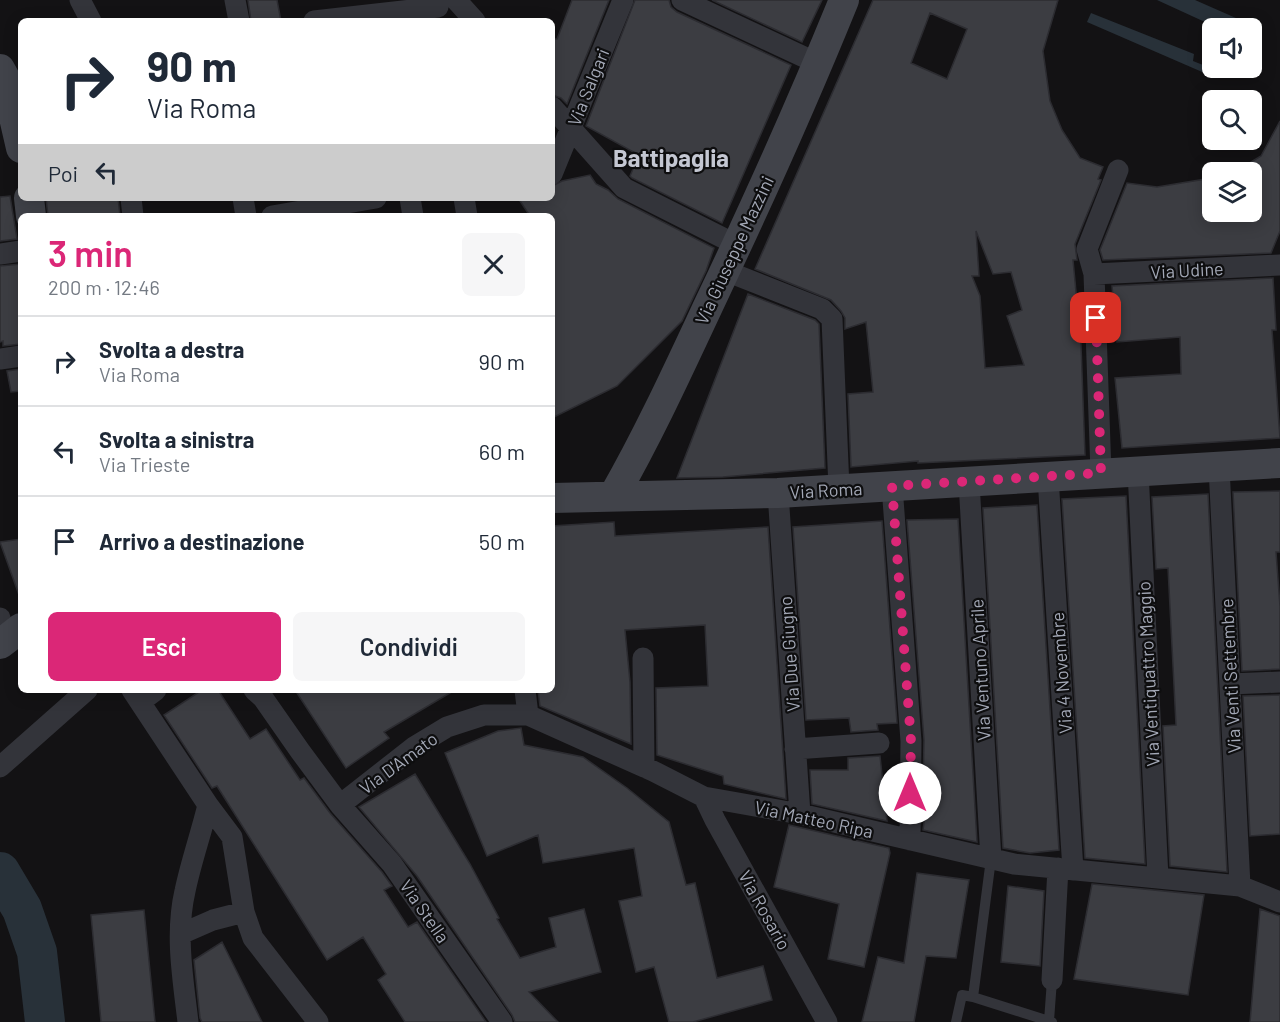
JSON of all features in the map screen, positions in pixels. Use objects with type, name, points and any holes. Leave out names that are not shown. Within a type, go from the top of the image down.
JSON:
[{"type":"main road","name":"Via Giuseppe Mazzini","points":[[614,495],[643,445],[731,258],[819,64],[844,0]]},
{"type":"main road","points":[[9,74],[18,129]]},
{"type":"main road","name":"Via Roma","points":[[555,498],[778,493],[1280,463]]},
{"type":"street","points":[[80,0],[89,18]]},
{"type":"street","points":[[235,0],[238,18]]},
{"type":"street","name":"Via Salgari","points":[[555,167],[623,0]]},
{"type":"street","points":[[682,0],[819,64]]},
{"type":"street","points":[[361,18],[443,7],[468,18]]},
{"type":"street","points":[[555,111],[624,188],[731,258],[822,309],[832,319],[839,489]]},
{"type":"street","points":[[1101,473],[1094,274],[1087,249],[1118,170]]},
{"type":"street","points":[[293,213],[361,203]]},
{"type":"street","points":[[0,254],[18,251]]},
{"type":"street","name":"Via Udine","points":[[1094,274],[1280,265]]},
{"type":"street","points":[[0,359],[18,356]]},
{"type":"street","name":"Via Venti Settembre","points":[[1219,467],[1240,886]]},
{"type":"street","name":"Via Ventiquattro Maggio","points":[[1138,471],[1158,878]]},
{"type":"street","name":"Via 4 Novembre","points":[[1048,477],[1066,869],[1052,980]]},
{"type":"street","name":"Via Ventuno Aprile","points":[[969,482],[991,859]]},
{"type":"street","points":[[892,486],[911,741],[910,840]]},
{"type":"street","name":"Via Due Giugno","points":[[778,493],[800,814]]},
{"type":"street","points":[[643,658],[644,767]]},
{"type":"street","points":[[1230,684],[1280,682]]},
{"type":"street","points":[[0,767],[84,693]]},
{"type":"street","name":"Via Stella","points":[[257,693],[340,805],[392,864],[502,1022]]},
{"type":"street","points":[[525,693],[528,714]]},
{"type":"street","points":[[142,694],[153,723],[232,837],[244,912],[253,938],[318,1022]]},
{"type":"street","name":"Via Matteo Ripa","points":[[528,714],[704,797],[800,814],[1014,864],[1240,886],[1280,902]]},
{"type":"street","name":"Via D'Amato","points":[[340,805],[414,747],[447,728],[484,715],[528,714]]},
{"type":"street","points":[[795,749],[879,744]]},
{"type":"street","name":"Via Rosario","points":[[704,797],[827,1022]]},
{"type":"street","points":[[188,1022],[181,934],[184,893],[208,805]]},
{"type":"street","points":[[181,934],[213,920],[244,912]]},
{"type":"lane","points":[[973,997],[991,859]]},
{"type":"lane","points":[[956,1022],[962,995],[1051,1022],[1052,980]]},
{"type":"shaded area","points":[[1157,0],[1195,0],[1236,18],[1202,18],[1202,21]]},
{"type":"shaded area","points":[[1091,13],[1194,54],[1193,61],[1202,65],[1202,72],[1087,22]]},
{"type":"building","points":[[248,0],[277,0],[280,18],[251,18]]},
{"type":"building","points":[[572,0],[609,0],[567,104],[555,96],[555,39],[557,39]]},
{"type":"building","points":[[635,0],[669,0],[671,7],[677,12],[791,65],[722,223],[632,178],[630,176],[639,155],[586,126]]},
{"type":"building","points":[[712,0],[822,0],[802,42]]},
{"type":"building","points":[[873,0],[1058,0],[1043,51],[1050,101],[1062,130],[1080,158],[1103,167],[1098,179],[1101,180],[1075,244],[1077,260],[1073,260],[1081,345],[1085,455],[918,463],[918,461],[851,467],[848,394],[873,392],[866,322],[845,329],[845,318],[831,300],[755,269]],"holes":[[[930,13],[967,29],[947,79],[911,63]],[[976,231],[993,274],[1011,272],[1022,310],[1007,316],[1024,365],[985,368],[980,296],[972,276],[979,276]]]},
{"type":"building","points":[[1280,121],[1280,231],[1271,253],[1103,260],[1100,250],[1127,183],[1157,187],[1202,180],[1202,222],[1262,222],[1262,162],[1251,162],[1261,156]]},
{"type":"building","points":[[590,175],[596,184],[608,190],[618,199],[714,248],[706,271],[682,321],[617,386],[555,417],[555,213],[528,213],[520,201],[555,201],[555,184]]},
{"type":"building","points":[[10,196],[17,239],[0,241],[0,197]]},
{"type":"building","points":[[46,201],[118,201],[120,213],[48,213]]},
{"type":"building","points":[[18,264],[18,344],[3,346],[3,341],[0,342],[0,266]]},
{"type":"building","points":[[1273,278],[1276,330],[1272,330],[1280,438],[1122,448],[1115,378],[1181,374],[1180,337],[1117,342],[1112,286]]},
{"type":"building","points":[[748,294],[815,320],[819,324],[825,468],[723,477],[677,478]]},
{"type":"building","points":[[18,369],[18,391],[11,392],[7,371]]},
{"type":"building","points":[[1280,491],[1280,552],[1276,552],[1280,606],[1280,669],[1242,671],[1233,492]]},
{"type":"building","points":[[1208,494],[1227,872],[1170,866],[1163,726],[1176,725],[1168,568],[1156,569],[1152,497]]},
{"type":"building","points":[[1126,496],[1145,864],[1085,858],[1062,499]]},
{"type":"building","points":[[1037,505],[1059,850],[1030,853],[1003,848],[983,508]]},
{"type":"building","points":[[958,519],[977,842],[923,830],[928,792],[923,791],[924,740],[907,520]]},
{"type":"building","points":[[882,521],[897,723],[877,724],[878,730],[851,732],[849,718],[806,720],[793,527]]},
{"type":"building","points":[[614,522],[615,536],[768,527],[786,799],[724,784],[723,776],[657,755],[656,688],[708,686],[705,625],[625,630],[630,682],[631,744],[540,706],[538,693],[555,693],[555,526]]},
{"type":"building","points":[[18,539],[18,592],[0,542]]},
{"type":"building","points":[[197,693],[220,693],[250,739],[266,729],[300,780],[304,778],[330,813],[382,872],[392,886],[384,890],[408,927],[417,922],[486,1022],[405,1022],[378,980],[386,974],[363,937],[327,960],[217,786],[212,788],[164,715]]},
{"type":"building","points":[[297,693],[450,693],[384,732],[389,738],[346,768]]},
{"type":"building","points":[[1280,695],[1280,834],[1250,836],[1243,696]]},
{"type":"building","points":[[521,728],[524,745],[583,757],[669,822],[686,885],[695,883],[717,978],[763,966],[772,1000],[693,1022],[669,1022],[654,967],[636,972],[619,901],[642,896],[634,848],[543,863],[538,835],[487,856],[445,753],[498,731]]},
{"type":"building","points":[[880,756],[887,821],[812,804],[810,770],[848,770],[848,758]]},
{"type":"building","points":[[415,774],[470,864],[499,918],[497,919],[520,958],[556,947],[549,918],[584,909],[601,972],[529,992],[558,1022],[515,1022],[417,876],[359,807]]},
{"type":"building","points":[[789,825],[889,848],[890,853],[864,967],[828,959],[839,904],[774,887]]},
{"type":"building","points":[[917,873],[969,880],[956,958],[926,956],[914,1022],[862,1022],[878,957],[904,963]]},
{"type":"building","points":[[1092,884],[1204,895],[1188,995],[1074,979]]},
{"type":"building","points":[[1008,886],[1044,891],[1040,966],[1001,962]]},
{"type":"building","points":[[1260,909],[1280,916],[1280,1022],[1250,1022]]},
{"type":"building","points":[[144,910],[155,1022],[101,1022],[91,915]]},
{"type":"building","points":[[222,942],[262,1022],[202,1022],[200,1018],[194,960]]},
{"type":"waterway","points":[[0,872],[22,909],[37,952],[45,1022]]},
{"type":"district","name":"Battipaglia","points":[[671,157]]},
{"type":"route","points":[[910,793],[911,741],[892,486],[1101,473],[1096,318]]}]
